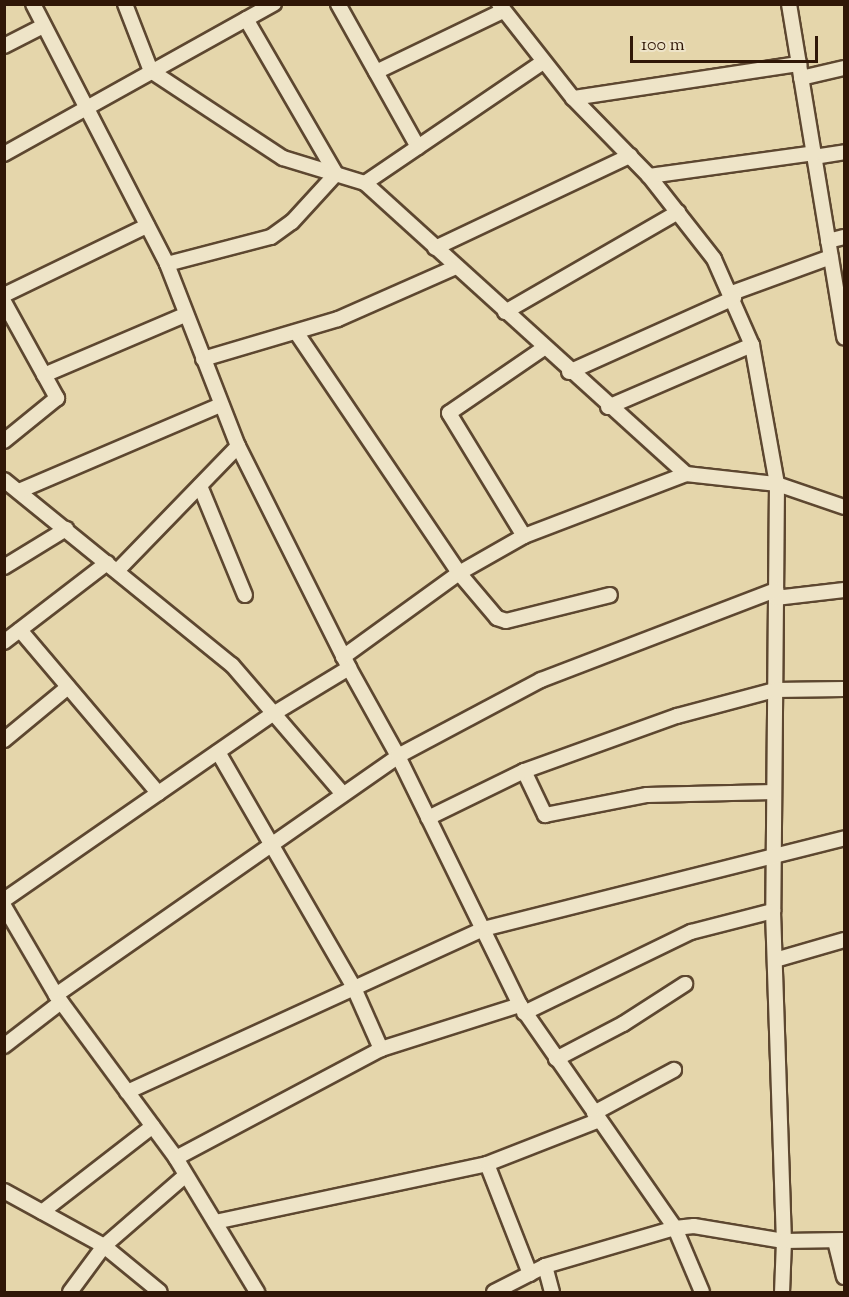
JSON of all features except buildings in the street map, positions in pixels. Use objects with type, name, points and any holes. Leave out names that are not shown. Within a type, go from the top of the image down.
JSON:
[{"type":"street","points":[[33,4],[83,108],[167,264],[238,446],[346,662],[398,756],[522,1009],[675,1228],[702,1293]]},
{"type":"street","points":[[125,4],[151,71],[283,158],[365,183],[569,372],[686,474]]},
{"type":"street","points":[[4,154],[83,108],[274,4]]},
{"type":"street","points":[[338,4],[418,147]]},
{"type":"street","points":[[789,4],[844,338]]},
{"type":"street","points":[[376,72],[501,8],[573,98],[649,176],[714,259],[733,296],[752,345],[777,484],[773,911],[784,1241],[782,1293]]},
{"type":"street","points":[[246,19],[336,174]]},
{"type":"street","points":[[4,46],[43,26]]},
{"type":"street","points":[[365,183],[543,62]]},
{"type":"street","points":[[573,98],[799,63]]},
{"type":"street","points":[[801,78],[844,68]]},
{"type":"street","points":[[649,176],[844,152]]},
{"type":"street","points":[[435,248],[630,156]]},
{"type":"street","points":[[167,264],[271,237],[292,222],[336,174]]},
{"type":"street","points":[[505,312],[678,212]]},
{"type":"street","points":[[4,295],[147,226]]},
{"type":"street","points":[[828,241],[844,237]]},
{"type":"street","points":[[569,372],[733,296],[831,257]]},
{"type":"street","points":[[203,359],[338,319],[456,267]]},
{"type":"street","points":[[4,302],[57,398],[4,441]]},
{"type":"street","points":[[44,375],[185,315]]},
{"type":"street","points":[[296,332],[459,573],[497,618],[506,621],[610,595]]},
{"type":"street","points":[[608,407],[752,345]]},
{"type":"street","points":[[524,536],[450,413],[543,348]]},
{"type":"street","points":[[19,491],[221,405]]},
{"type":"street","points":[[4,642],[112,567],[200,486],[238,446]]},
{"type":"street","points":[[4,900],[346,662],[459,573],[524,536],[686,474],[777,484],[844,507]]},
{"type":"street","points":[[4,480],[232,665],[343,794]]},
{"type":"street","points":[[200,486],[245,595]]},
{"type":"street","points":[[4,567],[66,530]]},
{"type":"street","points":[[4,1046],[58,998],[271,844],[398,756],[541,680],[776,594],[844,590]]},
{"type":"street","points":[[20,630],[158,793]]},
{"type":"street","points":[[4,740],[68,687]]},
{"type":"street","points":[[428,818],[524,771],[677,716],[775,690],[844,689]]},
{"type":"street","points":[[218,752],[354,988],[381,1049]]},
{"type":"street","points":[[524,771],[545,814],[647,795],[774,792]]},
{"type":"street","points":[[128,1092],[483,929],[773,854],[844,838]]},
{"type":"street","points":[[4,906],[58,998],[176,1158],[257,1293]]},
{"type":"street","points":[[176,1158],[381,1049],[522,1009],[691,932],[773,911]]},
{"type":"street","points":[[775,960],[844,940]]},
{"type":"street","points":[[556,1059],[623,1024],[685,984]]},
{"type":"street","points":[[215,1222],[487,1164],[597,1117],[674,1070]]},
{"type":"street","points":[[42,1212],[153,1126]]},
{"type":"street","points":[[487,1164],[530,1274]]},
{"type":"street","points":[[70,1293],[104,1246],[186,1174]]},
{"type":"street","points":[[5,1192],[104,1246],[160,1293]]},
{"type":"street","points":[[494,1293],[545,1266],[675,1228],[694,1226],[784,1241],[840,1241],[844,1277]]},
{"type":"street","points":[[545,1266],[552,1293]]}]
